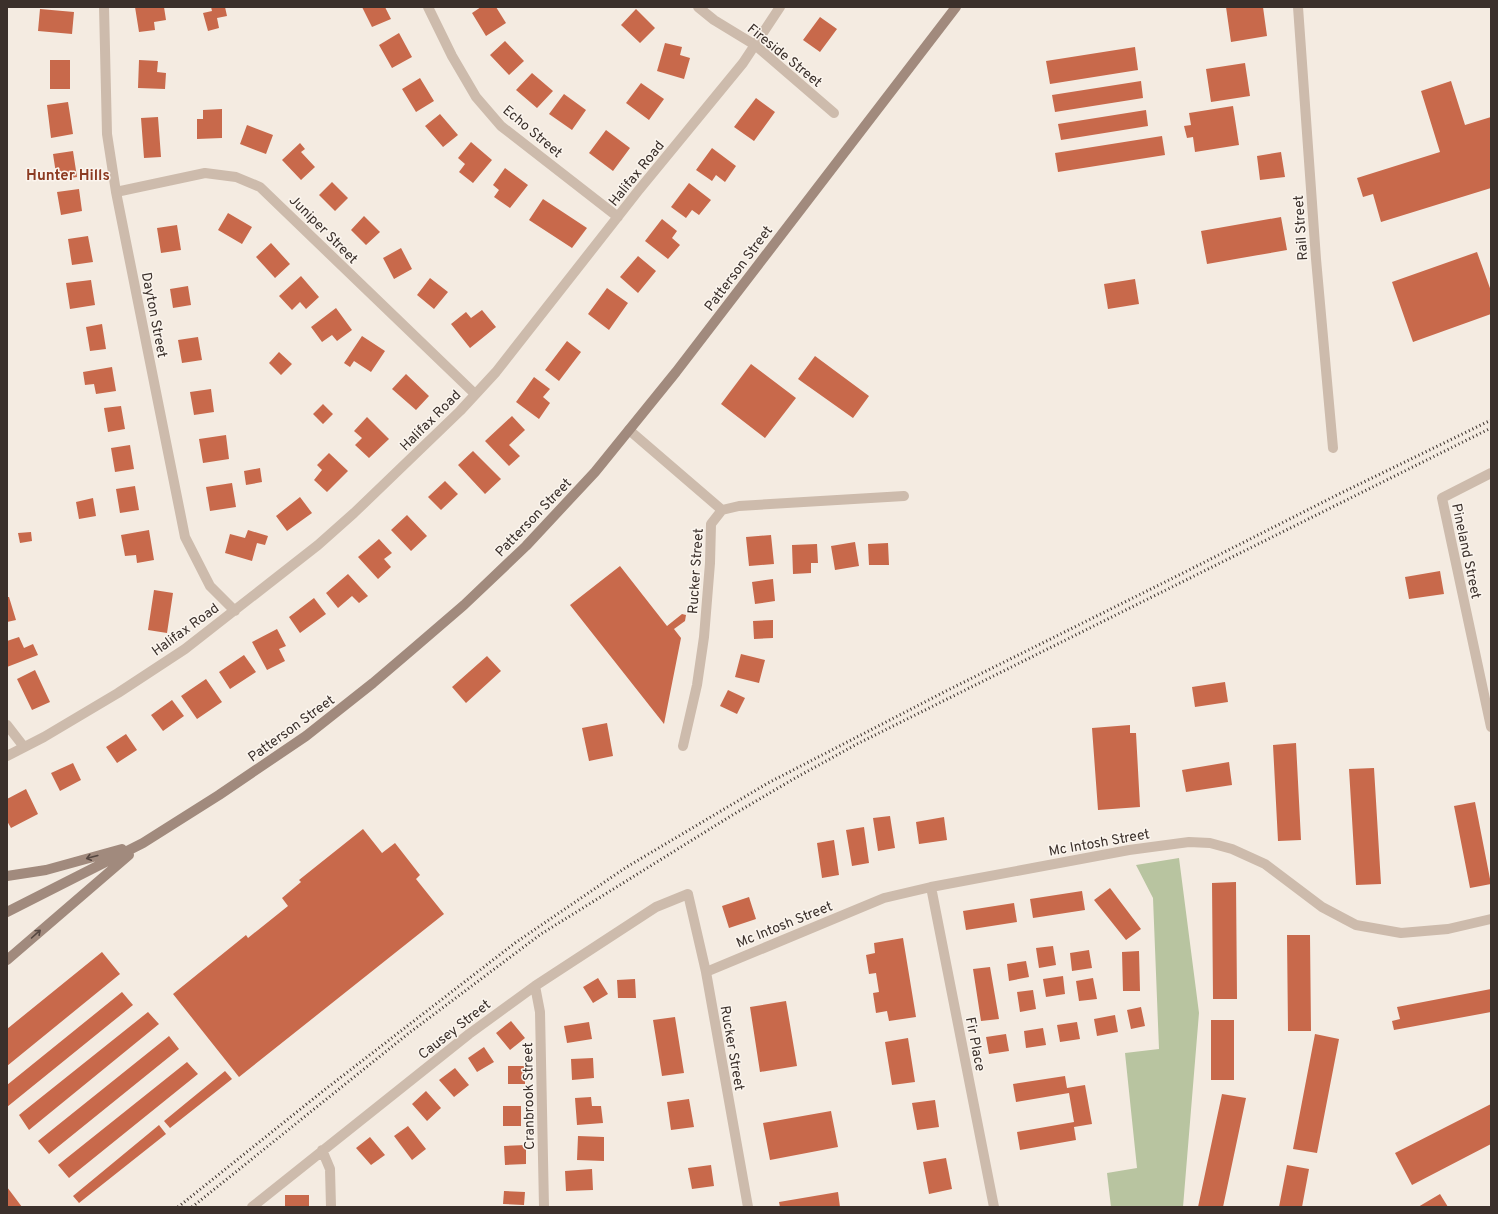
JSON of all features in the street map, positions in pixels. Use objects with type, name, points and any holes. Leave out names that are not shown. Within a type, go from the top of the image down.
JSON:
[{"type":"main road","name":"Patterson Street","points":[[7,912],[143,843],[219,795],[306,736],[373,684],[464,605],[538,534],[595,472],[676,372],[956,7]]},
{"type":"main road","points":[[7,876],[46,870],[143,843]]},
{"type":"main road","points":[[7,960],[143,843]]},
{"type":"street","name":"Dayton Street","points":[[104,7],[107,134],[116,192],[185,537],[210,586],[235,610]]},
{"type":"street","name":"Echo Street","points":[[428,7],[452,56],[476,97],[501,126],[618,217]]},
{"type":"street","name":"Fireside Street","points":[[698,7],[714,20],[754,45],[834,113]]},
{"type":"street","name":"Halifax Road","points":[[7,756],[44,737],[118,693],[185,649],[318,545],[354,513],[460,411],[496,372],[618,217],[743,63],[780,7]]},
{"type":"street","name":"Rail Street","points":[[1298,7],[1332,448]]},
{"type":"street","name":"Juniper Street","points":[[116,192],[205,173],[236,177],[260,187],[475,394]]},
{"type":"street","points":[[629,430],[722,510],[739,506],[904,496]]},
{"type":"street","name":"Pineland Street","points":[[1491,473],[1442,498],[1491,727]]},
{"type":"street","name":"Rucker Street","points":[[683,746],[697,685],[704,637],[710,563],[711,524],[722,510]]},
{"type":"street","points":[[7,725],[24,747]]},
{"type":"street","name":"Mc Intosh Street","points":[[706,972],[884,898],[931,887],[1129,850],[1189,842],[1210,843],[1232,849],[1265,864],[1322,907],[1356,924],[1401,933],[1448,928],[1491,919]]},
{"type":"street","name":"Fir Place","points":[[931,887],[994,1207]]},
{"type":"street","name":"Rucker Street","points":[[688,894],[706,972],[748,1207]]},
{"type":"street","name":"Causey Street","points":[[252,1207],[469,1034],[535,986],[656,907],[688,894]]},
{"type":"street","name":"Cranbrook Street","points":[[535,986],[540,1012],[544,1207]]},
{"type":"street","points":[[322,1150],[330,1169],[331,1207]]},
{"type":"green space","points":[[1179,858],[1199,1013],[1183,1207],[1111,1207],[1107,1173],[1137,1168],[1125,1053],[1159,1049],[1153,898],[1136,865]]},
{"type":"building","points":[[135,7],[164,7],[166,20],[154,22],[155,30],[139,32]]},
{"type":"building","points":[[211,7],[225,7],[227,16],[217,18],[219,28],[208,31],[203,13],[212,11]]},
{"type":"building","points":[[362,7],[385,7],[391,19],[372,27]]},
{"type":"building","points":[[481,7],[496,7],[506,23],[486,36],[472,13]]},
{"type":"building","points":[[1226,7],[1263,7],[1267,36],[1231,42]]},
{"type":"building","points":[[40,9],[74,12],[72,34],[38,31]]},
{"type":"building","points":[[636,9],[655,28],[640,43],[621,25]]},
{"type":"building","points":[[820,17],[837,29],[820,52],[803,40]]},
{"type":"building","points":[[399,33],[412,57],[392,68],[379,45]]},
{"type":"building","points":[[505,41],[524,61],[509,75],[490,55]]},
{"type":"building","points":[[665,43],[682,47],[680,55],[690,58],[684,79],[657,71]]},
{"type":"building","points":[[1135,47],[1138,70],[1050,84],[1046,61]]},
{"type":"building","points":[[50,60],[70,60],[70,89],[50,89]]},
{"type":"building","points":[[139,60],[158,61],[157,72],[166,73],[165,89],[138,88]]},
{"type":"building","points":[[1245,63],[1250,96],[1211,102],[1206,69]]},
{"type":"building","points":[[532,73],[553,91],[537,108],[516,90]]},
{"type":"building","points":[[420,78],[434,101],[416,112],[402,89]]},
{"type":"building","points":[[1141,81],[1143,98],[1055,112],[1052,95]]},
{"type":"building","points":[[1451,81],[1465,125],[1491,117],[1491,188],[1381,222],[1373,194],[1363,197],[1357,178],[1440,152],[1421,91]]},
{"type":"building","points":[[641,83],[664,99],[649,120],[626,103]]},
{"type":"building","points":[[564,94],[586,110],[572,130],[549,114]]},
{"type":"building","points":[[756,98],[775,112],[754,141],[734,127]]},
{"type":"building","points":[[68,102],[73,134],[51,138],[47,105]]},
{"type":"building","points":[[1233,106],[1239,145],[1195,152],[1193,137],[1187,138],[1184,126],[1191,125],[1189,113]]},
{"type":"building","points":[[222,109],[222,138],[197,139],[197,119],[203,119],[203,110]]},
{"type":"building","points":[[1146,110],[1148,126],[1061,140],[1058,124]]},
{"type":"building","points":[[440,114],[458,135],[443,147],[425,126]]},
{"type":"building","points":[[158,117],[161,157],[144,158],[141,118]]},
{"type":"building","points":[[247,125],[273,135],[266,154],[240,144]]},
{"type":"building","points":[[606,130],[630,148],[613,171],[589,153]]},
{"type":"building","points":[[1162,136],[1165,155],[1058,172],[1055,153]]},
{"type":"building","points":[[471,142],[492,160],[473,183],[459,172],[465,164],[458,158]]},
{"type":"building","points":[[300,143],[305,149],[301,152],[315,167],[301,180],[282,160]]},
{"type":"building","points":[[712,148],[736,166],[725,182],[716,175],[712,181],[696,170]]},
{"type":"building","points":[[73,151],[77,177],[57,180],[53,154]]},
{"type":"building","points":[[1281,152],[1285,177],[1260,180],[1257,156]]},
{"type":"building","points":[[505,168],[528,185],[510,208],[494,197],[499,190],[493,185]]},
{"type":"building","points":[[332,182],[348,198],[335,211],[319,195]]},
{"type":"building","points":[[689,183],[711,200],[699,215],[692,210],[686,218],[671,207]]},
{"type":"building","points":[[79,189],[82,211],[61,215],[57,192]]},
{"type":"building","points":[[543,199],[587,228],[572,248],[529,220]]},
{"type":"building","points":[[228,213],[252,227],[242,244],[218,230]]},
{"type":"building","points":[[364,216],[380,232],[366,245],[351,230]]},
{"type":"building","points":[[1281,217],[1287,250],[1207,264],[1201,231]]},
{"type":"building","points":[[662,219],[677,231],[672,238],[680,245],[668,259],[645,241]]},
{"type":"building","points":[[177,225],[181,250],[161,253],[157,228]]},
{"type":"building","points":[[88,236],[93,262],[72,265],[68,239]]},
{"type":"building","points":[[271,243],[290,264],[275,278],[256,257]]},
{"type":"building","points":[[401,248],[412,269],[394,279],[383,258]]},
{"type":"building","points":[[1477,252],[1491,291],[1491,314],[1413,342],[1392,282]]},
{"type":"building","points":[[638,256],[656,271],[638,293],[620,277]]},
{"type":"building","points":[[301,276],[319,297],[306,309],[300,302],[292,310],[279,296]]},
{"type":"building","points":[[430,278],[448,292],[434,309],[417,295]]},
{"type":"building","points":[[1135,279],[1139,304],[1108,309],[1104,284]]},
{"type":"building","points":[[91,280],[95,305],[70,309],[66,283]]},
{"type":"building","points":[[188,286],[191,305],[173,308],[170,289]]},
{"type":"building","points":[[607,288],[628,303],[609,330],[588,314]]},
{"type":"building","points":[[336,308],[352,330],[337,341],[332,335],[322,342],[311,327]]},
{"type":"building","points":[[482,310],[496,327],[470,348],[451,324],[466,312],[471,318]]},
{"type":"building","points":[[102,324],[106,349],[90,351],[86,327]]},
{"type":"building","points":[[362,336],[385,351],[371,372],[354,361],[350,367],[344,363]]},
{"type":"building","points":[[198,337],[202,360],[182,363],[178,340]]},
{"type":"building","points":[[567,341],[581,352],[559,381],[545,370]]},
{"type":"building","points":[[279,352],[292,364],[281,375],[269,363]]},
{"type":"building","points":[[815,356],[869,396],[853,418],[798,379]]},
{"type":"building","points":[[751,364],[796,398],[765,438],[721,404]]},
{"type":"building","points":[[112,367],[116,391],[96,394],[94,384],[85,385],[83,372]]},
{"type":"building","points":[[406,374],[429,396],[416,410],[392,389]]},
{"type":"building","points":[[534,377],[550,389],[543,397],[550,403],[539,419],[516,402]]},
{"type":"building","points":[[211,389],[214,412],[194,415],[190,392]]},
{"type":"building","points":[[323,404],[333,414],[323,424],[313,414]]},
{"type":"building","points":[[121,406],[125,429],[108,432],[104,408]]},
{"type":"building","points":[[512,416],[525,430],[509,445],[520,456],[509,466],[485,441]]},
{"type":"building","points":[[367,417],[389,439],[369,458],[355,445],[362,438],[354,431]]},
{"type":"building","points":[[226,435],[229,459],[203,463],[199,439]]},
{"type":"building","points":[[130,445],[134,469],[115,472],[111,448]]},
{"type":"building","points":[[473,451],[501,479],[485,494],[458,465]]},
{"type":"building","points":[[329,453],[348,471],[327,492],[314,480],[322,470],[317,465]]},
{"type":"building","points":[[260,468],[262,482],[246,485],[244,471]]},
{"type":"building","points":[[445,481],[458,494],[441,510],[428,497]]},
{"type":"building","points":[[232,483],[236,507],[210,511],[206,487]]},
{"type":"building","points":[[135,486],[139,510],[120,513],[116,489]]},
{"type":"building","points":[[300,497],[312,513],[287,531],[276,516]]},
{"type":"building","points":[[93,498],[96,516],[79,519],[76,502]]},
{"type":"building","points":[[407,515],[427,536],[411,551],[391,530]]},
{"type":"building","points":[[149,530],[154,560],[137,563],[136,555],[125,556],[121,535]]},
{"type":"building","points":[[248,530],[268,536],[265,545],[257,543],[252,561],[225,553],[230,534],[245,538]]},
{"type":"building","points":[[31,532],[32,541],[20,543],[18,533]]},
{"type":"building","points":[[771,535],[774,564],[749,566],[746,537]]},
{"type":"building","points":[[379,539],[392,553],[384,559],[391,567],[378,579],[358,557]]},
{"type":"building","points":[[855,542],[859,566],[835,570],[831,546]]},
{"type":"building","points":[[888,543],[889,565],[869,565],[868,544]]},
{"type":"building","points":[[817,544],[818,563],[811,563],[811,573],[793,574],[792,545]]},
{"type":"building","points":[[620,566],[667,626],[682,614],[686,615],[685,621],[674,629],[681,638],[664,724],[570,605]]},
{"type":"building","points":[[1440,571],[1444,594],[1409,599],[1405,577]]},
{"type":"building","points":[[348,574],[368,596],[359,603],[352,596],[338,608],[326,593]]},
{"type":"building","points":[[773,579],[775,601],[755,604],[752,582]]},
{"type":"building","points":[[154,590],[173,593],[167,633],[148,630]]},
{"type":"building","points":[[7,597],[9,597],[16,620],[7,622]]},
{"type":"building","points":[[314,598],[326,614],[300,633],[289,617]]},
{"type":"building","points":[[773,620],[773,638],[754,639],[753,621]]},
{"type":"building","points":[[277,629],[286,646],[279,649],[285,661],[267,670],[252,642]]},
{"type":"building","points":[[19,637],[24,648],[33,644],[38,655],[7,667],[7,641]]},
{"type":"building","points":[[741,654],[765,660],[759,683],[735,677]]},
{"type":"building","points":[[244,655],[256,672],[230,689],[219,672]]},
{"type":"building","points":[[487,656],[501,671],[466,703],[452,687]]},
{"type":"building","points":[[35,670],[50,702],[32,710],[17,679]]},
{"type":"building","points":[[206,679],[222,702],[197,719],[181,696]]},
{"type":"building","points":[[1225,682],[1228,702],[1195,707],[1192,687]]},
{"type":"building","points":[[728,690],[745,698],[737,714],[720,706]]},
{"type":"building","points":[[172,700],[184,716],[163,731],[151,715]]},
{"type":"building","points":[[607,723],[613,756],[589,761],[582,728]]},
{"type":"building","points":[[1130,725],[1130,733],[1136,733],[1140,807],[1098,810],[1092,728]]},
{"type":"building","points":[[126,734],[137,750],[117,763],[106,747]]},
{"type":"building","points":[[1296,743],[1301,840],[1278,841],[1273,745]]},
{"type":"building","points":[[1229,762],[1232,785],[1186,792],[1182,770]]},
{"type":"building","points":[[73,763],[81,780],[60,791],[51,773]]},
{"type":"building","points":[[1374,768],[1381,884],[1356,885],[1349,769]]},
{"type":"building","points":[[26,789],[38,814],[11,828],[7,821],[7,799]]},
{"type":"building","points":[[1475,802],[1491,884],[1470,888],[1454,806]]},
{"type":"building","points":[[890,816],[895,848],[878,851],[873,818]]},
{"type":"building","points":[[944,817],[947,840],[919,844],[916,822]]},
{"type":"building","points":[[864,827],[869,863],[852,866],[846,830]]},
{"type":"building","points":[[363,829],[382,853],[395,843],[420,875],[416,879],[444,914],[239,1077],[173,994],[246,935],[248,938],[288,906],[282,898],[301,882],[299,880]]},
{"type":"building","points":[[834,840],[839,875],[822,878],[817,843]]},
{"type":"building","points":[[1236,882],[1237,999],[1213,999],[1212,883]]},
{"type":"building","points":[[1110,888],[1141,929],[1126,940],[1094,900]]},
{"type":"building","points":[[1082,891],[1085,910],[1033,918],[1030,899]]},
{"type":"building","points":[[749,897],[756,919],[729,928],[722,906]]},
{"type":"building","points":[[1014,903],[1017,922],[966,930],[963,911]]},
{"type":"building","points":[[1287,935],[1310,935],[1311,1031],[1288,1031]]},
{"type":"building","points":[[903,938],[916,1017],[889,1021],[887,1011],[876,1013],[873,993],[879,992],[876,973],[869,974],[866,955],[875,953],[874,943]]},
{"type":"building","points":[[1053,946],[1056,965],[1039,968],[1036,948]]},
{"type":"building","points":[[1089,950],[1092,968],[1072,971],[1070,953]]},
{"type":"building","points":[[1139,951],[1140,991],[1123,991],[1122,952]]},
{"type":"building","points":[[102,952],[120,974],[7,1066],[7,1029]]},
{"type":"building","points":[[1026,961],[1029,977],[1009,981],[1007,964]]},
{"type":"building","points":[[990,967],[999,1019],[981,1021],[973,969]]},
{"type":"building","points":[[1063,976],[1065,994],[1046,997],[1043,979]]},
{"type":"building","points":[[598,978],[608,994],[593,1003],[583,987]]},
{"type":"building","points":[[1093,978],[1097,999],[1079,1001],[1076,981]]},
{"type":"building","points":[[635,979],[636,998],[618,998],[617,980]]},
{"type":"building","points":[[1491,989],[1491,1012],[1394,1030],[1392,1021],[1400,1019],[1397,1007]]},
{"type":"building","points":[[1033,990],[1036,1009],[1020,1012],[1017,992]]},
{"type":"building","points":[[122,992],[133,1005],[7,1107],[7,1085]]},
{"type":"building","points":[[786,1001],[797,1066],[760,1072],[750,1007]]},
{"type":"building","points":[[1141,1007],[1145,1026],[1131,1029],[1127,1010]]},
{"type":"building","points":[[148,1012],[159,1024],[29,1130],[19,1115]]},
{"type":"building","points":[[1115,1015],[1118,1032],[1097,1036],[1094,1019]]},
{"type":"building","points":[[675,1017],[684,1073],[662,1076],[653,1020]]},
{"type":"building","points":[[1211,1020],[1234,1020],[1234,1080],[1211,1080]]},
{"type":"building","points":[[511,1021],[525,1038],[510,1050],[496,1033]]},
{"type":"building","points":[[589,1022],[592,1039],[567,1043],[564,1026]]},
{"type":"building","points":[[1077,1022],[1080,1039],[1060,1042],[1057,1025]]},
{"type":"building","points":[[1043,1028],[1046,1045],[1026,1048],[1024,1031]]},
{"type":"building","points":[[1006,1034],[1009,1051],[989,1054],[986,1037]]},
{"type":"building","points":[[1315,1034],[1339,1039],[1317,1153],[1293,1149]]},
{"type":"building","points":[[169,1036],[179,1049],[49,1154],[38,1141]]},
{"type":"building","points":[[908,1038],[915,1082],[892,1085],[885,1042]]},
{"type":"building","points":[[484,1047],[494,1062],[477,1072],[468,1058]]},
{"type":"building","points":[[593,1058],[594,1078],[572,1080],[571,1059]]},
{"type":"building","points":[[187,1062],[198,1074],[69,1178],[58,1165]]},
{"type":"building","points":[[508,1066],[525,1066],[525,1084],[508,1084]]},
{"type":"building","points":[[455,1068],[469,1085],[454,1097],[439,1080]]},
{"type":"building","points":[[225,1071],[232,1079],[170,1128],[164,1121]]},
{"type":"building","points":[[1065,1076],[1067,1088],[1085,1085],[1092,1124],[1074,1127],[1076,1140],[1020,1150],[1017,1132],[1074,1122],[1069,1093],[1016,1102],[1013,1084]]},
{"type":"building","points":[[426,1091],[441,1108],[427,1121],[412,1104]]},
{"type":"building","points":[[1222,1094],[1246,1098],[1223,1207],[1198,1207]]},
{"type":"building","points":[[591,1097],[592,1106],[601,1106],[603,1123],[577,1125],[575,1098]]},
{"type":"building","points":[[689,1099],[694,1127],[671,1130],[667,1102]]},
{"type":"building","points":[[935,1100],[939,1127],[917,1130],[912,1103]]},
{"type":"building","points":[[1491,1104],[1491,1144],[1412,1185],[1395,1153]]},
{"type":"building","points":[[503,1106],[521,1106],[521,1126],[503,1126]]},
{"type":"building","points":[[831,1111],[838,1147],[770,1160],[763,1123]]},
{"type":"building","points":[[159,1125],[166,1134],[79,1203],[73,1196]]},
{"type":"building","points":[[408,1126],[426,1149],[412,1160],[394,1136]]},
{"type":"building","points":[[578,1136],[604,1137],[604,1161],[577,1160]]},
{"type":"building","points":[[370,1137],[385,1155],[371,1165],[356,1148]]},
{"type":"building","points":[[526,1145],[526,1164],[505,1165],[504,1146]]},
{"type":"building","points":[[946,1158],[952,1189],[929,1194],[923,1162]]},
{"type":"building","points":[[711,1165],[714,1186],[692,1189],[688,1168]]},
{"type":"building","points":[[1287,1165],[1309,1169],[1302,1207],[1279,1207]]},
{"type":"building","points":[[592,1169],[593,1190],[566,1191],[565,1171]]},
{"type":"building","points":[[7,1187],[22,1207],[7,1207]]},
{"type":"building","points":[[504,1191],[525,1192],[524,1205],[503,1204]]},
{"type":"building","points":[[838,1192],[840,1207],[780,1207],[779,1202]]},
{"type":"building","points":[[1440,1194],[1448,1207],[1418,1207]]},
{"type":"building","points":[[285,1195],[309,1195],[309,1207],[285,1207]]},
{"type":"railway","points":[[178,1207],[323,1091],[515,943],[625,868],[768,783],[946,691],[1339,494],[1491,420]]},
{"type":"railway","points":[[192,1207],[409,1033],[541,934],[734,814],[857,744],[1491,428]]},
{"type":"district","name":"Hunter Hills","points":[[68,175]]}]
